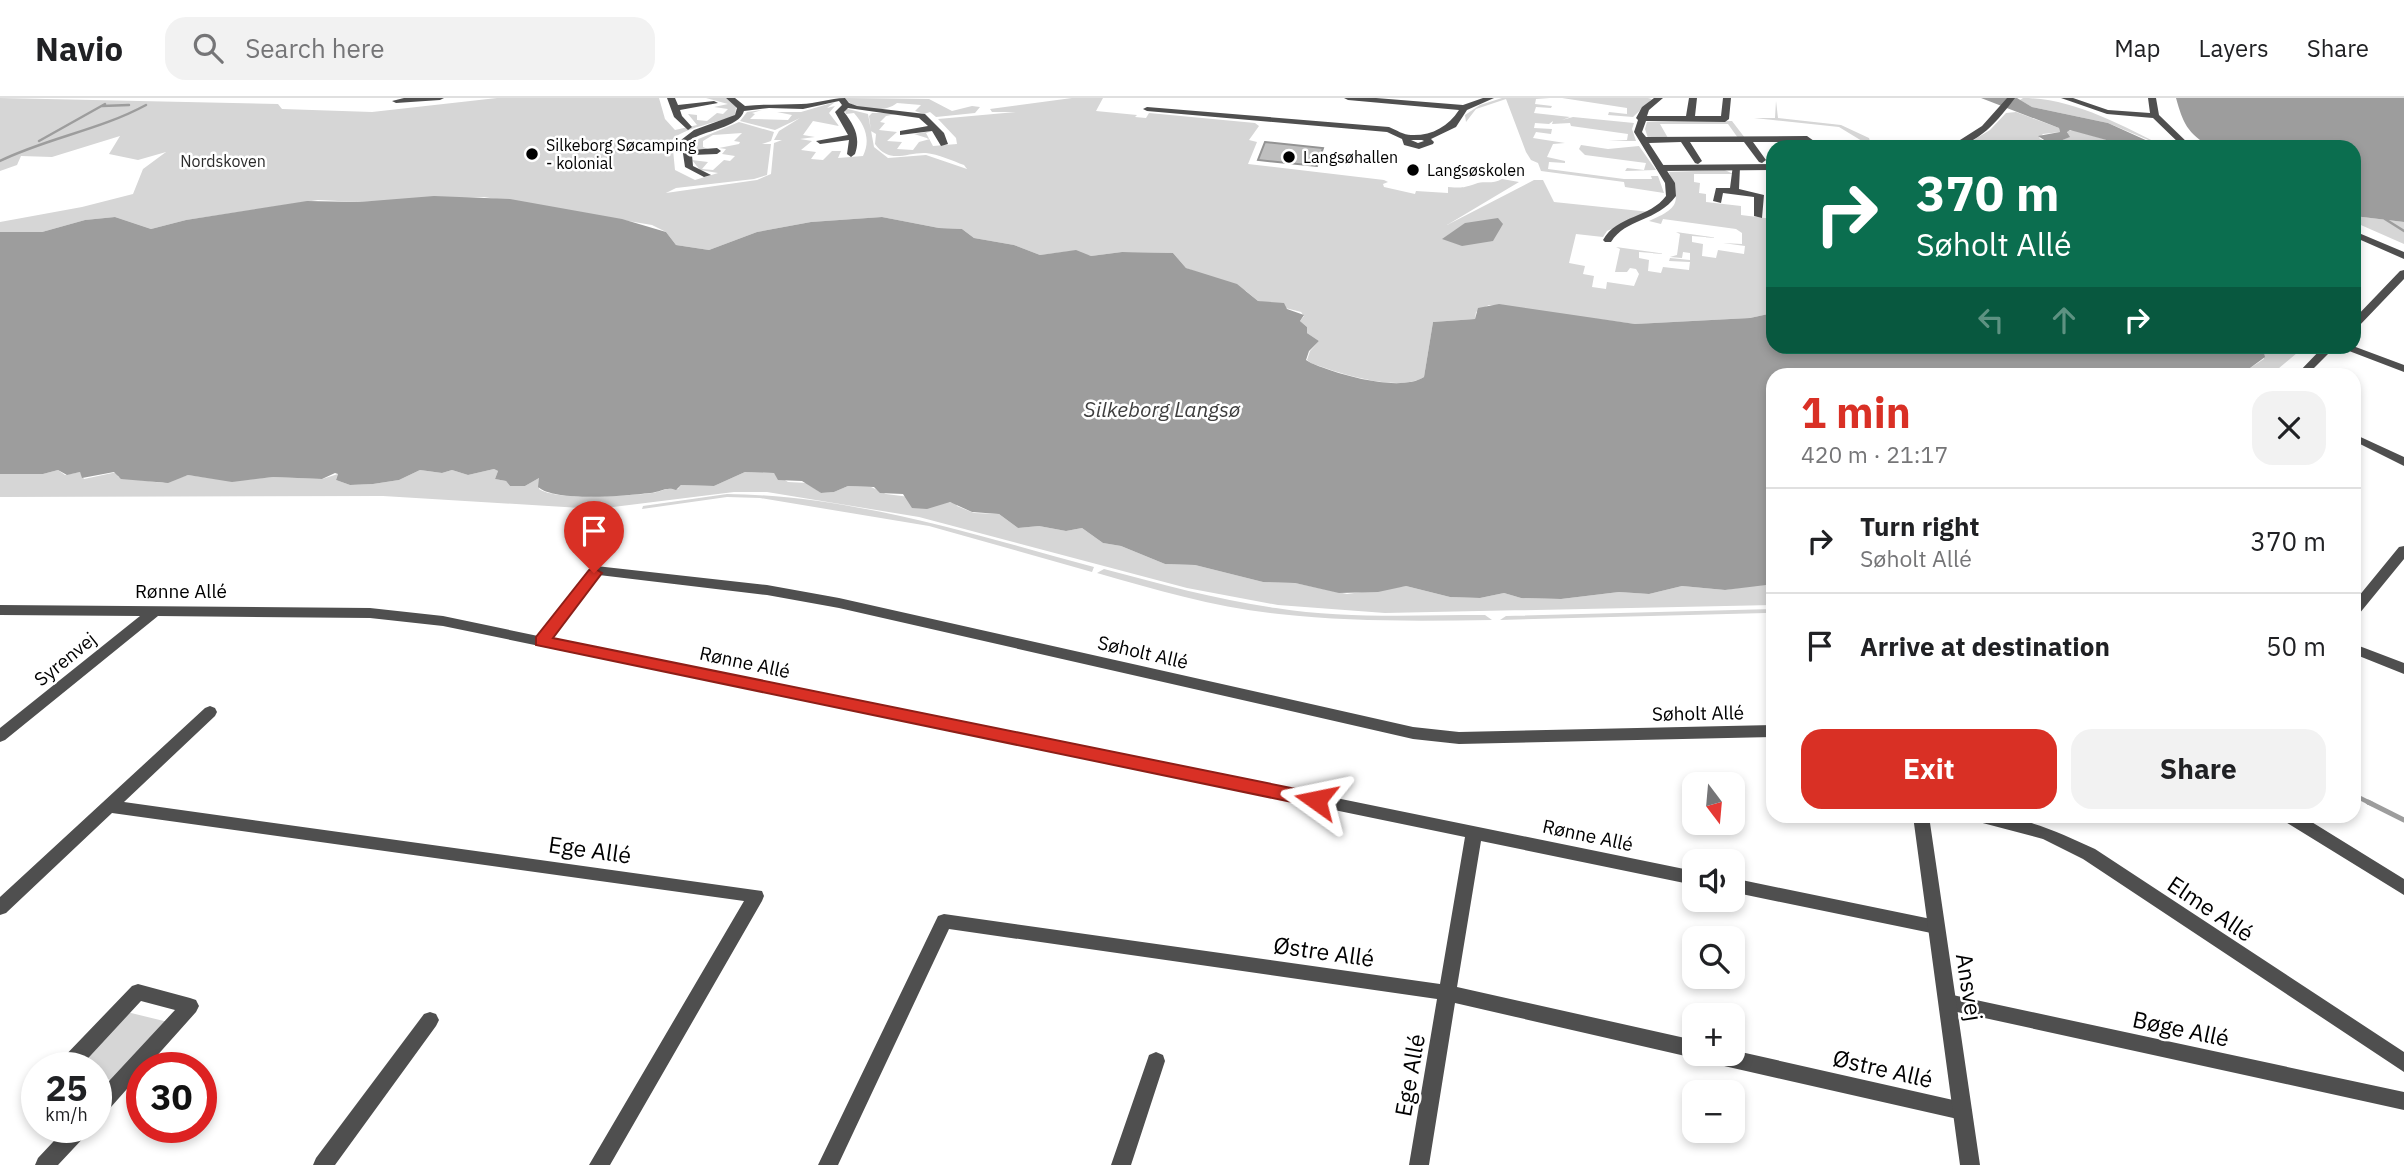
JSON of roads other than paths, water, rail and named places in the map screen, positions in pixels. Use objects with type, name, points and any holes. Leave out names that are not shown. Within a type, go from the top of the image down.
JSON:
[{"type":"street","points":[[396,101],[440,98]]},
{"type":"street","points":[[671,98],[677,108],[678,117],[688,127]]},
{"type":"street","points":[[730,98],[741,110]]},
{"type":"street","points":[[1153,98],[1145,111],[1389,130],[1408,138],[1426,138],[1452,125],[1464,108]]},
{"type":"street","points":[[1348,98],[1464,108],[1490,98]]},
{"type":"street","points":[[1608,240],[1617,228],[1643,219],[1667,205],[1672,190],[1638,132],[1640,118],[1645,109],[1660,98]]},
{"type":"street","points":[[1690,119],[1693,98]]},
{"type":"street","points":[[1640,118],[1725,119],[1727,98]]},
{"type":"street","points":[[1965,140],[1985,128],[2011,98]]},
{"type":"street","points":[[2065,98],[2107,112],[2155,116]]},
{"type":"street","points":[[2152,98],[2155,116],[2181,140]]},
{"type":"street","points":[[843,100],[839,112],[851,125],[854,147],[851,154]]},
{"type":"street","points":[[707,175],[689,166],[689,153],[685,143],[688,136],[729,122],[741,110],[769,106],[803,107],[843,100],[865,110],[916,114],[942,135],[944,144]]},
{"type":"street","points":[[677,108],[714,103]]},
{"type":"street","points":[[903,133],[933,128]]},
{"type":"street","points":[[820,141],[852,137]]},
{"type":"street","points":[[1641,140],[1808,140]]},
{"type":"street","points":[[1684,140],[1698,161]]},
{"type":"street","points":[[1746,140],[1762,160]]},
{"type":"street","points":[[689,153],[717,151]]},
{"type":"street","points":[[1734,191],[1736,167]]},
{"type":"street","points":[[1660,168],[1766,167]]},
{"type":"street","points":[[1718,201],[1719,190],[1759,195],[1759,216]]},
{"type":"street","points":[[2361,230],[2404,249]]},
{"type":"street","points":[[2361,237],[2404,256]]},
{"type":"street","points":[[2361,318],[2404,274]]},
{"type":"street","points":[[2361,353],[2404,369]]},
{"type":"street","points":[[2308,368],[2323,354]]},
{"type":"street","points":[[2361,440],[2404,462]]},
{"type":"street","points":[[2361,602],[2404,550]]},
{"type":"street","name":"Søholt Allé","points":[[542,641],[596,570],[767,590],[839,603],[1413,733],[1459,738],[1766,731]]},
{"type":"street","name":"Rønne Allé","points":[[0,610],[408,616],[542,641],[1682,875]]},
{"type":"street","name":"Syrenvej","points":[[0,736],[153,612]]},
{"type":"street","points":[[2361,652],[2404,669]]},
{"type":"street","points":[[0,908],[210,712]]},
{"type":"street","name":"Ege Allé","points":[[109,806],[756,897],[599,1165]]},
{"type":"street","name":"Ansvej","points":[[1922,823],[1970,1165]]},
{"type":"street","name":"Elme Allé","points":[[2007,823],[2047,834],[2089,854],[2404,1063]]},
{"type":"street","points":[[2301,823],[2404,888]]},
{"type":"street","points":[[1448,993],[1474,832]]},
{"type":"street","points":[[1745,888],[1936,927]]},
{"type":"street","name":"Østre Allé","points":[[828,1165],[944,921],[1448,993],[1682,1046]]},
{"type":"street","points":[[81,1052],[138,992],[190,1006],[112,1090]]},
{"type":"street","name":"Ege Allé","points":[[1419,1165],[1448,993]]},
{"type":"street","name":"Bøge Allé","points":[[1948,1002],[2404,1101]]},
{"type":"street","points":[[323,1165],[430,1020]]},
{"type":"street","points":[[1121,1165],[1156,1060]]},
{"type":"street","name":"Østre Allé","points":[[1745,1062],[1962,1111]]},
{"type":"street","points":[[45,1165],[65,1143]]},
{"type":"water","points":[[1981,98],[2017,98],[2032,107],[2108,123],[2146,140],[2106,140],[2070,130],[2067,132],[2070,137],[2062,140],[2044,140],[2038,136],[2060,132],[2059,128]]},
{"type":"water","points":[[2176,98],[2404,98],[2404,222],[2361,217],[2361,140],[2200,140],[2187,127]]},
{"type":"water","name":"Silkeborg Langsø","points":[[434,196],[510,199],[622,219],[666,232],[676,245],[709,250],[757,232],[811,222],[882,217],[939,228],[962,229],[974,238],[1014,245],[1040,255],[1076,250],[1091,256],[1122,252],[1173,253],[1186,268],[1237,284],[1258,301],[1284,303],[1287,309],[1304,315],[1300,321],[1307,327],[1307,333],[1319,341],[1309,351],[1306,360],[1336,372],[1384,383],[1413,381],[1424,377],[1433,322],[1475,319],[1478,308],[1499,304],[1635,324],[1750,318],[1766,315],[1766,354],[2264,354],[2265,357],[2250,368],[1766,368],[1766,585],[1725,590],[1682,586],[1649,594],[1619,592],[1561,599],[1521,598],[1504,593],[1480,598],[1450,597],[1406,586],[1378,592],[1339,593],[1295,583],[1263,582],[1195,565],[1165,564],[1121,546],[1103,543],[1082,528],[1066,531],[1039,526],[1018,528],[999,514],[972,512],[950,502],[927,509],[912,508],[903,494],[880,493],[874,487],[848,486],[834,492],[821,493],[802,481],[778,480],[774,473],[745,472],[714,486],[681,485],[676,490],[591,497],[547,492],[538,487],[539,478],[525,486],[510,486],[506,481],[495,479],[498,471],[494,469],[468,475],[452,470],[442,473],[420,470],[399,480],[350,485],[336,480],[338,474],[335,473],[322,479],[273,477],[232,482],[188,475],[168,483],[121,479],[114,472],[82,478],[80,472],[67,475],[58,470],[43,474],[0,474],[0,232],[42,232],[85,220],[115,217],[151,229],[186,220],[307,201],[359,202]]},
{"type":"water","points":[[1498,218],[1503,224],[1493,241],[1462,246],[1442,239],[1465,223]]},
{"type":"waterway","points":[[39,141],[105,104]]},
{"type":"waterway","points":[[102,106],[129,105]]},
{"type":"waterway","points":[[0,161],[146,105]]},
{"type":"waterway","points":[[2385,219],[2404,231]]},
{"type":"waterway","points":[[2361,798],[2404,820]]},
{"type":"place","name":"Silkeborg Søcamping - kolonial","points":[[532,154]]},
{"type":"place","name":"Langsøhallen","points":[[1289,157]]},
{"type":"place","name":"Langsøskolen","points":[[1413,170]]},
{"type":"park label","name":"Nordskoven","points":[[223,161]]}]
